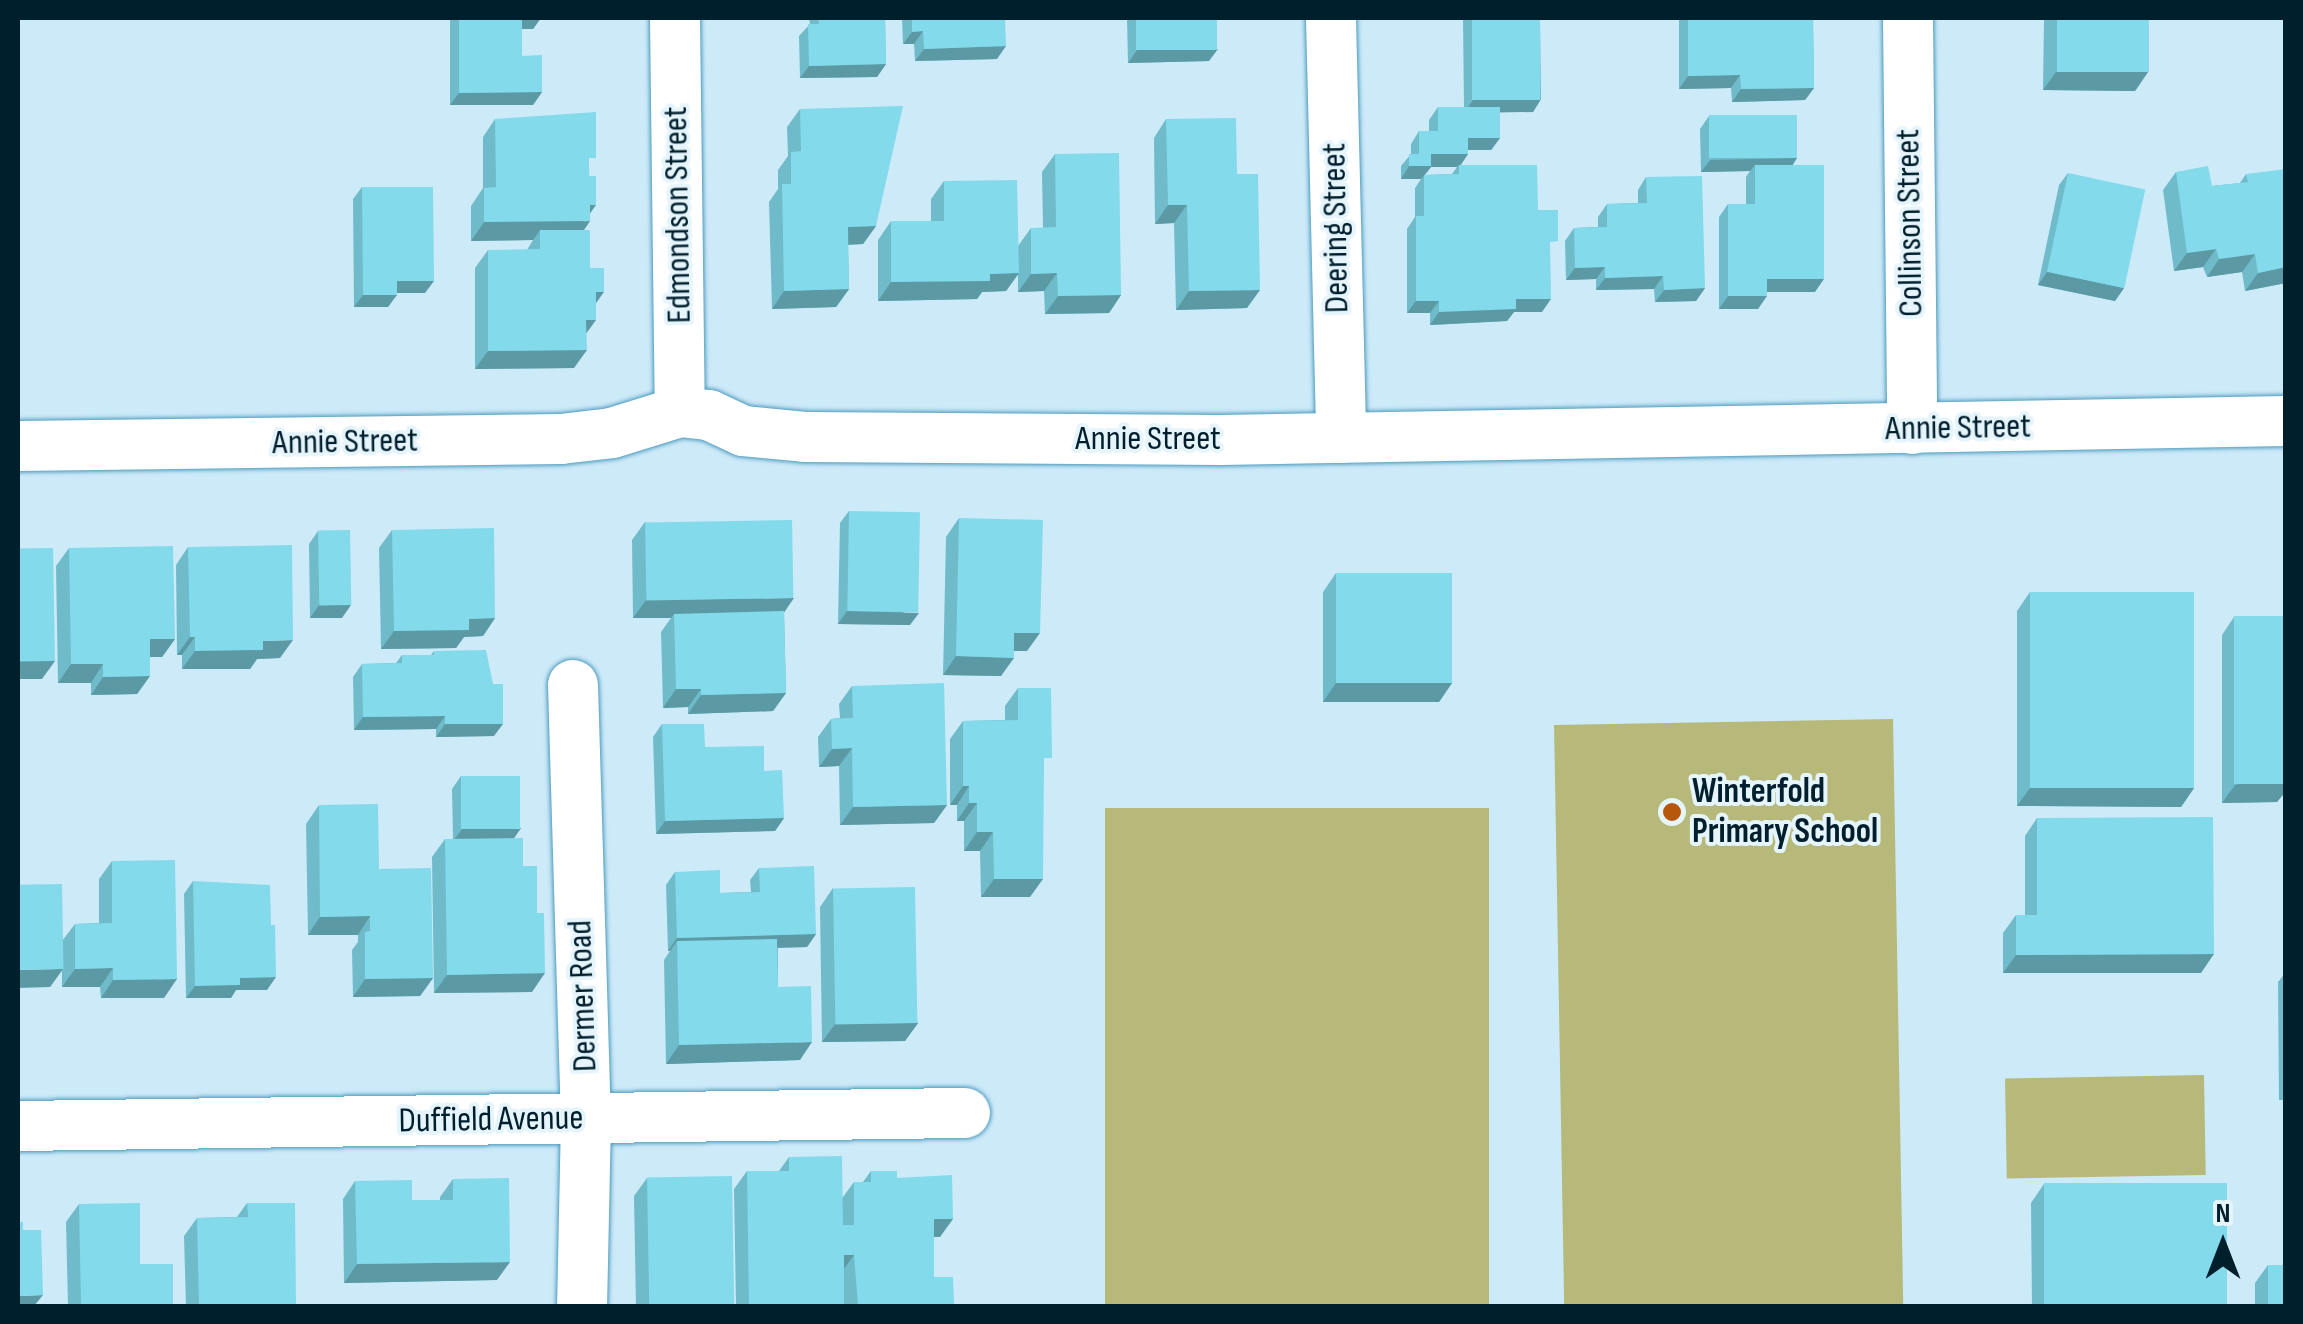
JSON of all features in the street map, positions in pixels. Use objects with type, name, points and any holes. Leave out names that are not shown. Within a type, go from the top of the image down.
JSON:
[{"type":"street","name":"Edmondson Street","points":[[675,18],[680,412]]},
{"type":"street","name":"Deering Street","points":[[1331,18],[1340,438]]},
{"type":"street","name":"Collinson Street","points":[[1908,18],[1912,429]]},
{"type":"street","name":"Annie Street","points":[[18,446],[561,439],[612,433],[680,412],[709,415],[743,432],[805,437],[1340,438],[2286,422]]},
{"type":"street","name":"Dermer Road","points":[[573,685],[586,1119],[582,1306]]},
{"type":"street","name":"Duffield Avenue","points":[[18,1126],[965,1113]]},
{"type":"green space","points":[[1893,719],[1903,1306],[1564,1306],[1554,725]]},
{"type":"green space","points":[[1105,808],[1489,808],[1489,1306],[1105,1306]]},
{"type":"green space","points":[[2204,1075],[2206,1175],[2007,1178],[2005,1078]]},
{"type":"building","points":[[459,18],[522,18],[522,56],[542,55],[542,92],[459,93]]},
{"type":"building","points":[[818,18],[885,18],[886,64],[809,66],[808,24],[819,24]]},
{"type":"building","points":[[912,18],[1005,18],[1006,46],[924,49],[923,31],[912,32]]},
{"type":"building","points":[[1136,18],[1217,18],[1217,50],[1136,50]]},
{"type":"building","points":[[1472,18],[1540,18],[1540,100],[1472,100]]},
{"type":"building","points":[[1688,18],[1813,18],[1814,88],[1741,89],[1740,75],[1688,76]]},
{"type":"building","points":[[2057,18],[2149,18],[2149,72],[2057,72]]},
{"type":"building","points":[[903,106],[876,226],[848,227],[849,289],[784,291],[782,184],[791,184],[791,152],[801,151],[800,109]]},
{"type":"building","points":[[1438,107],[1500,107],[1500,138],[1468,138],[1468,154],[1431,154],[1431,166],[1409,166],[1409,154],[1419,154],[1419,131],[1438,131]]},
{"type":"building","points":[[596,112],[596,158],[589,158],[589,176],[596,176],[596,205],[590,205],[590,221],[484,222],[484,188],[496,187],[495,119]]},
{"type":"building","points":[[1709,115],[1797,115],[1797,158],[1709,158]]},
{"type":"building","points":[[1236,118],[1237,174],[1258,174],[1260,290],[1189,291],[1187,205],[1168,205],[1166,119]]},
{"type":"building","points":[[1119,153],[1121,295],[1058,296],[1057,273],[1031,274],[1031,228],[1056,227],[1055,154]]},
{"type":"building","points":[[1459,165],[1537,165],[1538,210],[1558,210],[1558,241],[1550,242],[1551,299],[1516,299],[1516,309],[1439,312],[1439,301],[1416,301],[1416,216],[1424,216],[1424,175],[1459,174]]},
{"type":"building","points":[[1755,165],[1824,165],[1824,279],[1767,279],[1767,296],[1728,296],[1728,204],[1755,204]]},
{"type":"building","points":[[2208,166],[2212,186],[2248,182],[2246,174],[2286,169],[2286,267],[2258,273],[2255,254],[2219,259],[2216,249],[2187,253],[2176,172]]},
{"type":"building","points":[[2068,173],[2145,189],[2124,288],[2047,272]]},
{"type":"building","points":[[1702,176],[1705,288],[1664,290],[1663,276],[1605,278],[1605,267],[1575,268],[1574,228],[1607,227],[1607,204],[1647,203],[1646,177]]},
{"type":"building","points":[[1017,180],[1019,273],[990,274],[990,281],[891,282],[891,221],[944,221],[944,181]]},
{"type":"building","points":[[362,187],[433,187],[434,281],[397,281],[397,295],[363,295]]},
{"type":"building","points":[[540,230],[590,230],[590,268],[604,268],[604,292],[596,292],[596,320],[586,320],[587,350],[488,351],[488,250],[540,249]]},
{"type":"building","points":[[849,511],[920,512],[918,612],[847,611]]},
{"type":"building","points":[[959,518],[1043,520],[1040,633],[1014,633],[1014,658],[956,656]]},
{"type":"building","points":[[792,520],[793,598],[646,601],[645,523]]},
{"type":"building","points":[[494,528],[495,618],[469,619],[469,630],[394,631],[392,530]]},
{"type":"building","points":[[350,530],[351,605],[319,606],[318,531]]},
{"type":"building","points":[[292,545],[293,640],[263,641],[263,650],[195,651],[195,637],[190,637],[188,547]]},
{"type":"building","points":[[173,546],[175,639],[150,639],[150,676],[103,677],[103,664],[71,664],[69,548]]},
{"type":"building","points":[[53,548],[55,661],[20,662],[18,549]]},
{"type":"building","points":[[1336,573],[1452,573],[1452,683],[1336,683]]},
{"type":"building","points":[[2030,592],[2194,592],[2194,788],[2030,788]]},
{"type":"building","points":[[784,611],[786,693],[701,695],[701,689],[676,689],[674,614]]},
{"type":"building","points":[[2234,616],[2286,616],[2286,784],[2234,784]]},
{"type":"building","points":[[486,650],[493,684],[503,684],[503,724],[445,724],[445,716],[363,717],[362,664],[402,663],[402,655],[434,655],[434,651]]},
{"type":"building","points":[[944,683],[947,805],[853,807],[852,748],[832,749],[831,719],[853,718],[852,686]]},
{"type":"building","points":[[1018,688],[1051,688],[1052,758],[1044,758],[1043,879],[994,879],[993,832],[977,832],[977,803],[969,803],[969,786],[963,786],[963,721],[1018,720]]},
{"type":"building","points":[[662,724],[704,724],[705,747],[764,746],[764,771],[782,770],[784,818],[665,821]]},
{"type":"building","points":[[461,776],[520,776],[520,829],[461,829]]},
{"type":"building","points":[[378,804],[379,869],[431,868],[433,978],[365,979],[365,932],[370,931],[370,916],[320,917],[319,805]]},
{"type":"building","points":[[2213,817],[2214,954],[2016,955],[2016,915],[2037,915],[2037,818]]},
{"type":"building","points":[[523,838],[523,866],[537,866],[537,913],[544,913],[545,973],[447,975],[445,839]]},
{"type":"building","points":[[175,860],[177,979],[113,980],[113,968],[75,969],[75,924],[112,923],[112,861]]},
{"type":"building","points":[[814,866],[816,934],[677,938],[675,872],[720,870],[720,893],[760,892],[759,868]]},
{"type":"building","points":[[193,881],[270,885],[276,977],[240,978],[240,985],[195,986]]},
{"type":"building","points":[[62,884],[63,969],[19,970],[18,885]]},
{"type":"building","points":[[915,887],[917,1023],[835,1024],[833,888]]},
{"type":"building","points":[[777,939],[778,987],[811,986],[812,1042],[679,1045],[677,941]]},
{"type":"building","points":[[842,1156],[843,1225],[854,1225],[854,1182],[871,1182],[871,1171],[897,1171],[897,1178],[952,1175],[953,1219],[934,1219],[934,1277],[953,1277],[954,1306],[858,1306],[854,1255],[844,1255],[844,1306],[749,1306],[747,1171],[789,1171],[789,1157]]},
{"type":"building","points":[[732,1176],[734,1306],[649,1306],[647,1177]]},
{"type":"building","points":[[509,1178],[510,1262],[357,1264],[355,1181],[412,1180],[412,1200],[453,1200],[453,1179]]},
{"type":"building","points":[[2044,1183],[2227,1183],[2227,1306],[2044,1306]]},
{"type":"building","points":[[140,1203],[140,1264],[173,1264],[173,1306],[81,1306],[79,1204]]},
{"type":"building","points":[[247,1203],[295,1203],[296,1306],[199,1306],[197,1218],[248,1217]]},
{"type":"building","points":[[18,1222],[23,1222],[23,1230],[41,1230],[43,1295],[20,1296],[20,1306],[18,1306]]},
{"type":"building","points":[[2268,1265],[2286,1265],[2286,1306],[2268,1306]]},
{"type":"place","name":"Winterfold Primary School","points":[[1672,812]]}]
